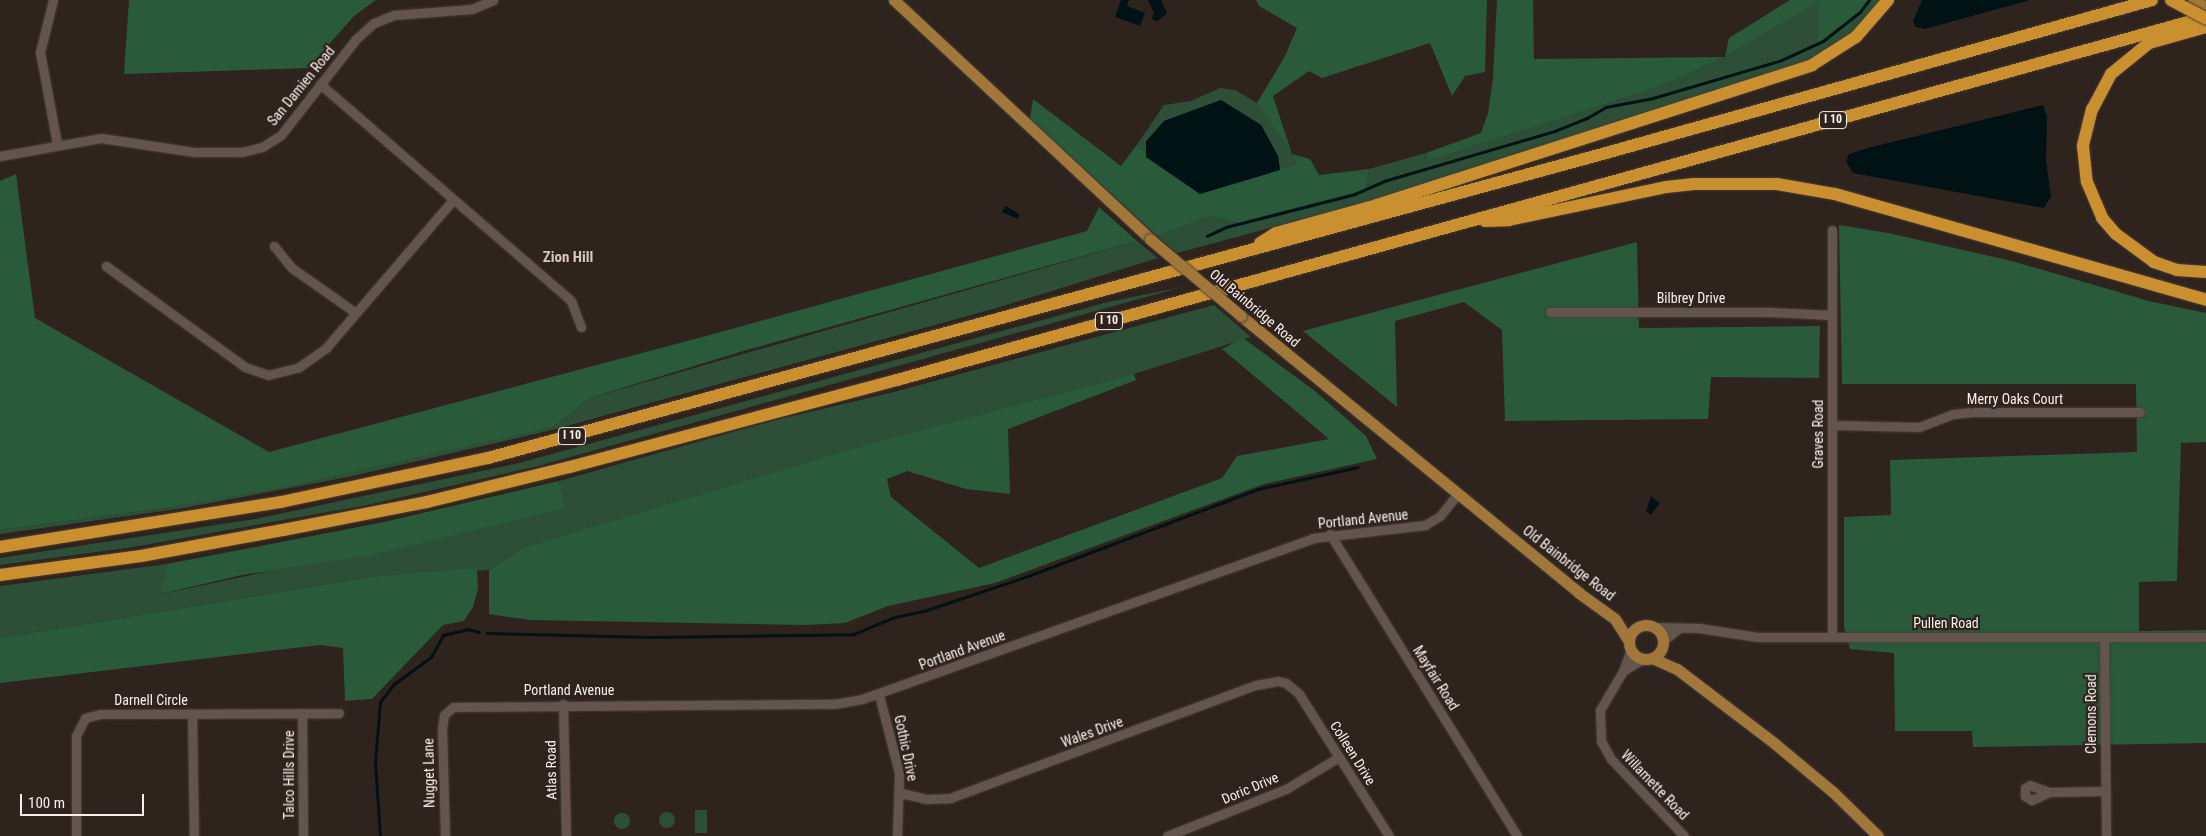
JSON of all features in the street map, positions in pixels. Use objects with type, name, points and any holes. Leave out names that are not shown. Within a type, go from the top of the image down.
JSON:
[{"type":"highway","points":[[1254,247],[1276,233],[1377,205],[1812,65],[1856,37],[1888,0]]},
{"type":"highway","name":"I 10","points":[[0,547],[281,502],[488,458],[1254,247],[1606,153],[2152,0]]},
{"type":"highway","points":[[2171,0],[2206,18]]},
{"type":"highway","name":"I 10","points":[[0,575],[151,554],[436,500],[802,406],[2206,18]]},
{"type":"highway","points":[[2206,27],[2149,43],[2111,74],[2092,109],[2083,146],[2090,190],[2102,218],[2116,234],[2154,262],[2177,270],[2206,272]]},
{"type":"highway","points":[[1460,223],[1509,220],[1666,187],[1694,184],[1777,184],[1835,194],[2206,300]]},
{"type":"main road","name":"Old Bainbridge Road","points":[[894,0],[1150,239],[1241,316],[1579,593],[1616,619],[1638,627],[1654,627]]},
{"type":"main road","points":[[2193,0],[2206,6]]},
{"type":"main road","name":"Old Bainbridge Road","points":[[1616,619],[1630,645]]},
{"type":"main road","points":[[1638,627],[1630,645],[1648,658],[1677,669],[1810,772],[1878,836]]},
{"type":"main road","points":[[1654,627],[1677,669]]},
{"type":"main road","points":[[1648,658],[1663,644]]},
{"type":"street","points":[[53,0],[40,52],[57,144]]},
{"type":"street","name":"San Damien Road","points":[[0,156],[57,144],[101,138],[194,152],[242,152],[262,147],[281,135],[356,39],[374,23],[394,15],[472,9],[494,0]]},
{"type":"street","points":[[320,84],[571,301],[581,326]]},
{"type":"street","points":[[106,266],[245,368],[268,375],[299,367],[326,348],[453,200]]},
{"type":"street","name":"Graves Road","points":[[1832,230],[1832,637]]},
{"type":"street","points":[[274,246],[292,268],[356,313]]},
{"type":"street","name":"Bilbrey Drive","points":[[1550,312],[1771,312],[1832,315]]},
{"type":"street","name":"Merry Oaks Court","points":[[1832,425],[1919,427],[1953,414],[1972,412],[2140,412]]},
{"type":"street","name":"Portland Avenue","points":[[447,710],[462,705],[834,704],[879,696],[1244,560],[1330,534],[1425,525],[1440,516],[1458,493]]},
{"type":"street","name":"Mayfair Road","points":[[1330,534],[1517,836]]},
{"type":"street","points":[[1663,644],[1676,629],[1686,626]]},
{"type":"street","name":"Pullen Road","points":[[1654,627],[1686,626],[1750,636],[2206,636]]},
{"type":"street","name":"Clemons Road","points":[[2104,637],[2106,836]]},
{"type":"street","name":"Willamette Road","points":[[1630,645],[1623,671],[1600,710],[1601,741],[1611,759],[1684,836]]},
{"type":"street","name":"Willamette Road","points":[[1623,671],[1648,658]]},
{"type":"street","name":"Wales Drive","points":[[900,793],[926,799],[950,798],[1256,685],[1278,681],[1292,686]]},
{"type":"street","name":"Colleen Drive","points":[[1292,686],[1389,836]]},
{"type":"street","name":"Gothic Drive","points":[[879,696],[893,742],[900,793],[897,836]]},
{"type":"street","name":"Atlas Road","points":[[563,704],[566,836]]},
{"type":"street","name":"Nugget Lane","points":[[445,836],[442,729],[447,710]]},
{"type":"street","name":"Talco Hills Drive","points":[[302,713],[303,836]]},
{"type":"street","name":"Darnell Circle","points":[[76,836],[76,736],[82,722],[100,714],[339,713]]},
{"type":"street","points":[[192,714],[194,836]]},
{"type":"street","name":"Doric Drive","points":[[1167,836],[1286,788],[1339,757]]},
{"type":"street","points":[[2049,792],[2105,791]]},
{"type":"green space","points":[[129,0],[376,0],[354,16],[308,68],[124,74]]},
{"type":"green space","points":[[1256,0],[1487,0],[1485,72],[1465,76],[1452,96],[1430,43],[1322,78],[1309,71],[1273,96],[1292,154],[1257,103],[1285,56],[1297,28],[1259,6]]},
{"type":"green space","points":[[1497,0],[1533,0],[1534,59],[1725,57],[1656,88],[1428,161],[1426,153],[1481,133],[1488,113],[1493,78]]},
{"type":"green space","points":[[1790,0],[1869,0],[1860,12],[1818,44],[1820,1],[1725,57],[1729,38]]},
{"type":"green space","points":[[1821,0],[1819,44],[1860,12],[1869,0],[1885,0],[1876,12],[1825,55],[1438,183],[1177,253],[1157,236],[1210,216],[1238,223],[1366,190],[1369,169],[1426,153],[1428,161],[1656,88],[1725,57]]},
{"type":"green space","points":[[1220,88],[1235,90],[1257,103],[1292,154],[1296,164],[1280,170],[1278,156],[1261,125],[1221,100],[1164,121],[1146,141],[1146,157],[1136,146],[1164,105],[1191,101]]},
{"type":"green space","points":[[1033,99],[1121,166],[1136,146],[1200,193],[1296,164],[1292,154],[1310,159],[1319,175],[1369,169],[1366,190],[1238,223],[1210,216],[1157,236],[1030,119]]},
{"type":"green space","points":[[16,174],[35,318],[269,452],[706,336],[1087,231],[1099,207],[1137,241],[743,351],[590,398],[553,427],[289,486],[173,507],[0,530],[0,181]]},
{"type":"green space","points":[[1839,225],[1888,233],[2012,261],[2149,301],[2206,313],[2206,442],[2181,443],[2177,581],[2139,582],[2139,631],[2206,630],[2206,743],[1973,747],[1972,731],[1895,731],[1894,653],[1850,649],[1844,627],[1844,517],[1891,515],[1890,460],[2137,452],[2136,384],[1842,384]]},
{"type":"green space","points":[[1137,241],[1158,258],[993,309],[552,430],[348,477],[184,508],[0,534],[0,530],[173,507],[553,427],[590,398]]},
{"type":"green space","points":[[1637,242],[1639,328],[1820,326],[1819,378],[1711,377],[1708,419],[1505,421],[1502,330],[1464,302],[1395,321],[1397,407],[1303,331]]},
{"type":"green space","points":[[1182,287],[538,466],[367,505],[134,547],[0,565],[0,558],[255,519],[519,463],[1108,302]]},
{"type":"green space","points":[[1214,305],[1251,337],[1134,374],[874,442],[524,547],[489,570],[369,577],[0,638],[0,586],[167,564],[162,594],[564,508],[559,481],[776,420],[894,392]]},
{"type":"green space","points":[[1243,338],[1315,391],[1366,436],[1377,459],[1264,484],[995,583],[888,606],[845,623],[806,625],[529,620],[489,614],[489,570],[524,547],[874,442],[1134,374],[1136,380],[1008,429],[1010,494],[966,489],[907,471],[887,479],[891,497],[979,568],[1222,478],[1237,456],[1329,439],[1222,349]]},
{"type":"green space","points":[[559,481],[565,508],[372,555],[242,575],[161,594],[167,564],[384,522]]},
{"type":"green space","points":[[477,568],[478,588],[473,607],[464,621],[443,625],[372,699],[345,701],[343,648],[320,645],[0,683],[0,638],[369,577]]},
{"type":"green space","points":[[695,810],[707,810],[707,833],[695,833]]},
{"type":"green space","points":[[664,812],[670,812],[675,817],[673,826],[664,828],[659,823],[659,817]]},
{"type":"green space","points":[[622,813],[628,815],[630,821],[628,827],[622,829],[616,827],[614,821],[616,815]]},
{"type":"shaded area","points":[[1121,0],[1129,0],[1127,6],[1145,13],[1140,26],[1115,17]]},
{"type":"shaded area","points":[[1148,0],[1161,0],[1167,13],[1158,21],[1152,19],[1154,13]]},
{"type":"shaded area","points":[[1922,0],[2030,0],[1925,29],[1916,27],[1913,21]]},
{"type":"shaded area","points":[[1221,100],[1261,125],[1278,156],[1280,170],[1200,194],[1146,157],[1146,142],[1164,121]]},
{"type":"shaded area","points":[[2043,105],[2047,117],[2046,161],[2051,197],[2044,208],[1853,173],[1846,162],[1849,154],[1868,148]]},
{"type":"shaded area","points":[[1006,206],[1019,214],[1018,219],[1002,212]]},
{"type":"shaded area","points":[[1651,496],[1660,503],[1651,515],[1646,511]]},
{"type":"waterway","points":[[1207,236],[1226,227],[1355,194],[1384,181],[1555,131],[1587,118],[1606,107],[1653,98],[1782,60],[1823,41],[1860,12],[1869,0]]},
{"type":"waterway","points":[[487,633],[650,637],[854,634],[895,617],[927,610],[1028,576],[1258,489],[1358,467]]},
{"type":"waterway","points":[[380,836],[375,762],[380,702],[394,684],[431,657],[443,635],[468,629],[479,632]]},
{"type":"district","name":"Zion Hill","points":[[568,258]]}]
